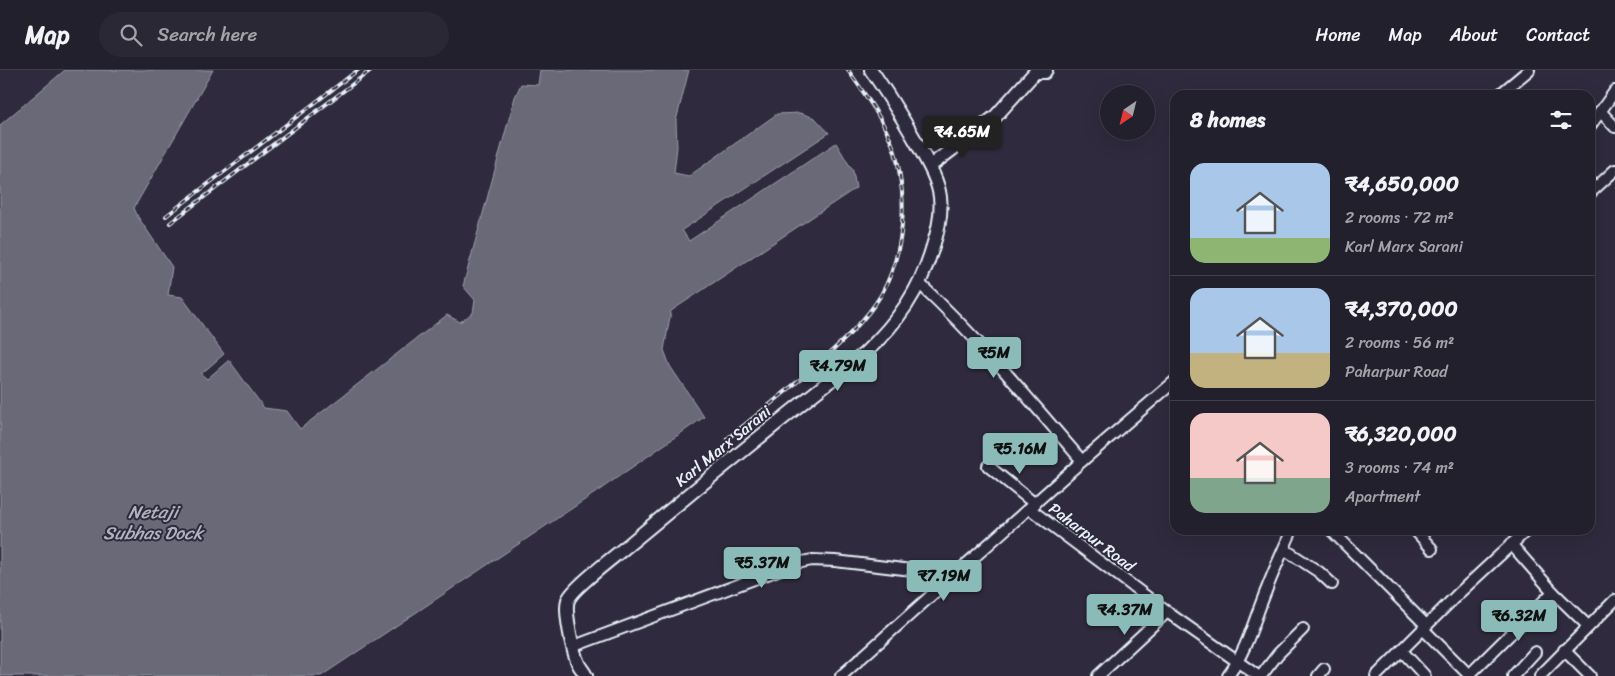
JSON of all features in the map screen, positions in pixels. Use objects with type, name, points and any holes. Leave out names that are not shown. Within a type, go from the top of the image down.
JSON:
[{"type":"main road","name":"Karl Marx Sarani","points":[[586,676],[578,670],[567,610],[567,603],[570,597],[629,545],[864,354],[898,318],[920,284],[927,267],[940,220],[940,197],[930,166],[898,109],[871,70]]},
{"type":"main road","points":[[930,166],[979,128],[990,112],[1033,71]]},
{"type":"street","points":[[1033,71],[1045,73],[1048,70]]},
{"type":"street","points":[[1505,90],[1528,70]]},
{"type":"street","points":[[1595,118],[1615,90]]},
{"type":"street","points":[[1600,111],[1615,127]]},
{"type":"street","points":[[1595,187],[1615,170]]},
{"type":"street","points":[[920,284],[979,344],[1082,461]]},
{"type":"street","points":[[841,676],[1082,461],[1170,385]]},
{"type":"street","name":"Paharpur Road","points":[[988,466],[1032,507],[1167,612],[1260,676]]},
{"type":"street","points":[[1228,676],[1238,662],[1290,535]]},
{"type":"street","points":[[1336,535],[1470,676],[1553,592]]},
{"type":"street","points":[[1419,535],[1432,549]]},
{"type":"street","points":[[1376,676],[1424,627],[1521,535]]},
{"type":"street","points":[[1511,544],[1553,592],[1588,626]]},
{"type":"street","points":[[1284,549],[1319,572],[1332,584]]},
{"type":"street","points":[[574,646],[804,561],[835,561],[955,575]]},
{"type":"street","points":[[1540,676],[1615,600]]},
{"type":"street","points":[[1098,676],[1167,612]]},
{"type":"street","points":[[1260,676],[1278,654],[1303,629]]},
{"type":"street","points":[[1564,650],[1590,676]]},
{"type":"street","points":[[1402,651],[1426,676]]},
{"type":"street","points":[[1512,676],[1535,652]]},
{"type":"water","name":"Netaji Subhas Dock","points":[[65,70],[213,70],[134,208],[138,217],[172,267],[168,295],[182,297],[224,354],[201,374],[207,379],[229,360],[264,408],[287,411],[300,429],[447,315],[460,322],[473,313],[475,300],[463,286],[515,97],[521,84],[538,85],[540,70],[689,70],[676,121],[677,147],[674,173],[689,176],[777,114],[800,113],[815,118],[829,133],[682,230],[689,241],[836,143],[853,171],[856,188],[671,311],[664,350],[670,366],[704,417],[598,491],[321,676],[0,676],[0,125]]},
{"type":"railway","points":[[166,216],[358,70]]},
{"type":"railway","points":[[170,223],[371,70]]},
{"type":"railway","points":[[727,439],[809,372],[853,331],[881,295],[892,271],[899,245],[903,205],[897,160],[882,122],[848,70]]}]
